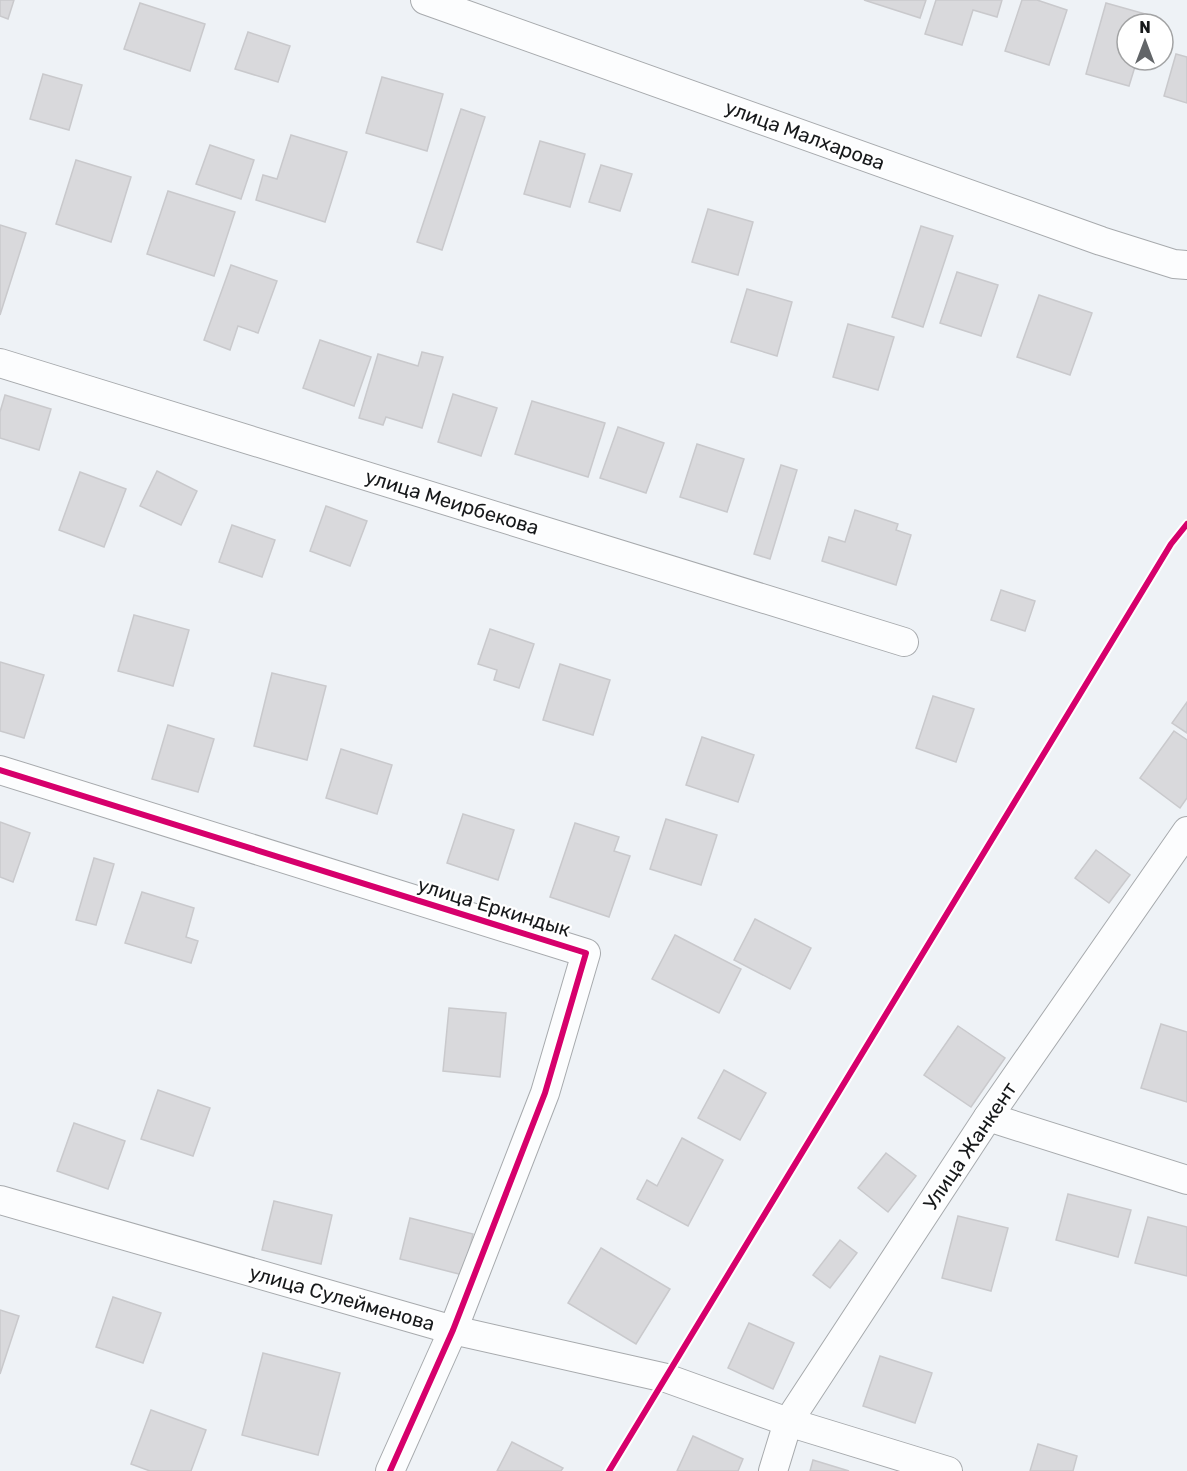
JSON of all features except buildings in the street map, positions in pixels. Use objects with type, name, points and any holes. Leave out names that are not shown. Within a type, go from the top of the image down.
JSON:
[{"type":"street","name":"улица Малхарова","points":[[424,0],[1101,241],[1174,264],[1187,265]]},
{"type":"street","name":"улица Меирбекова","points":[[0,363],[904,642]]},
{"type":"street","name":"улица Еркиндык","points":[[0,770],[586,953],[545,1092],[453,1330],[390,1471]]},
{"type":"street","name":"Улица Жанкент","points":[[773,1471],[788,1422],[988,1117],[1187,831]]},
{"type":"street","points":[[988,1117],[1187,1180]]},
{"type":"street","name":"улица Сулейменова","points":[[0,1200],[453,1330],[666,1378],[788,1422],[948,1471]]},
{"type":"cycle path","points":[[609,1471],[1171,544],[1187,524]]},
{"type":"cycle path","points":[[0,770],[586,953],[545,1093],[453,1330],[390,1471]]}]
